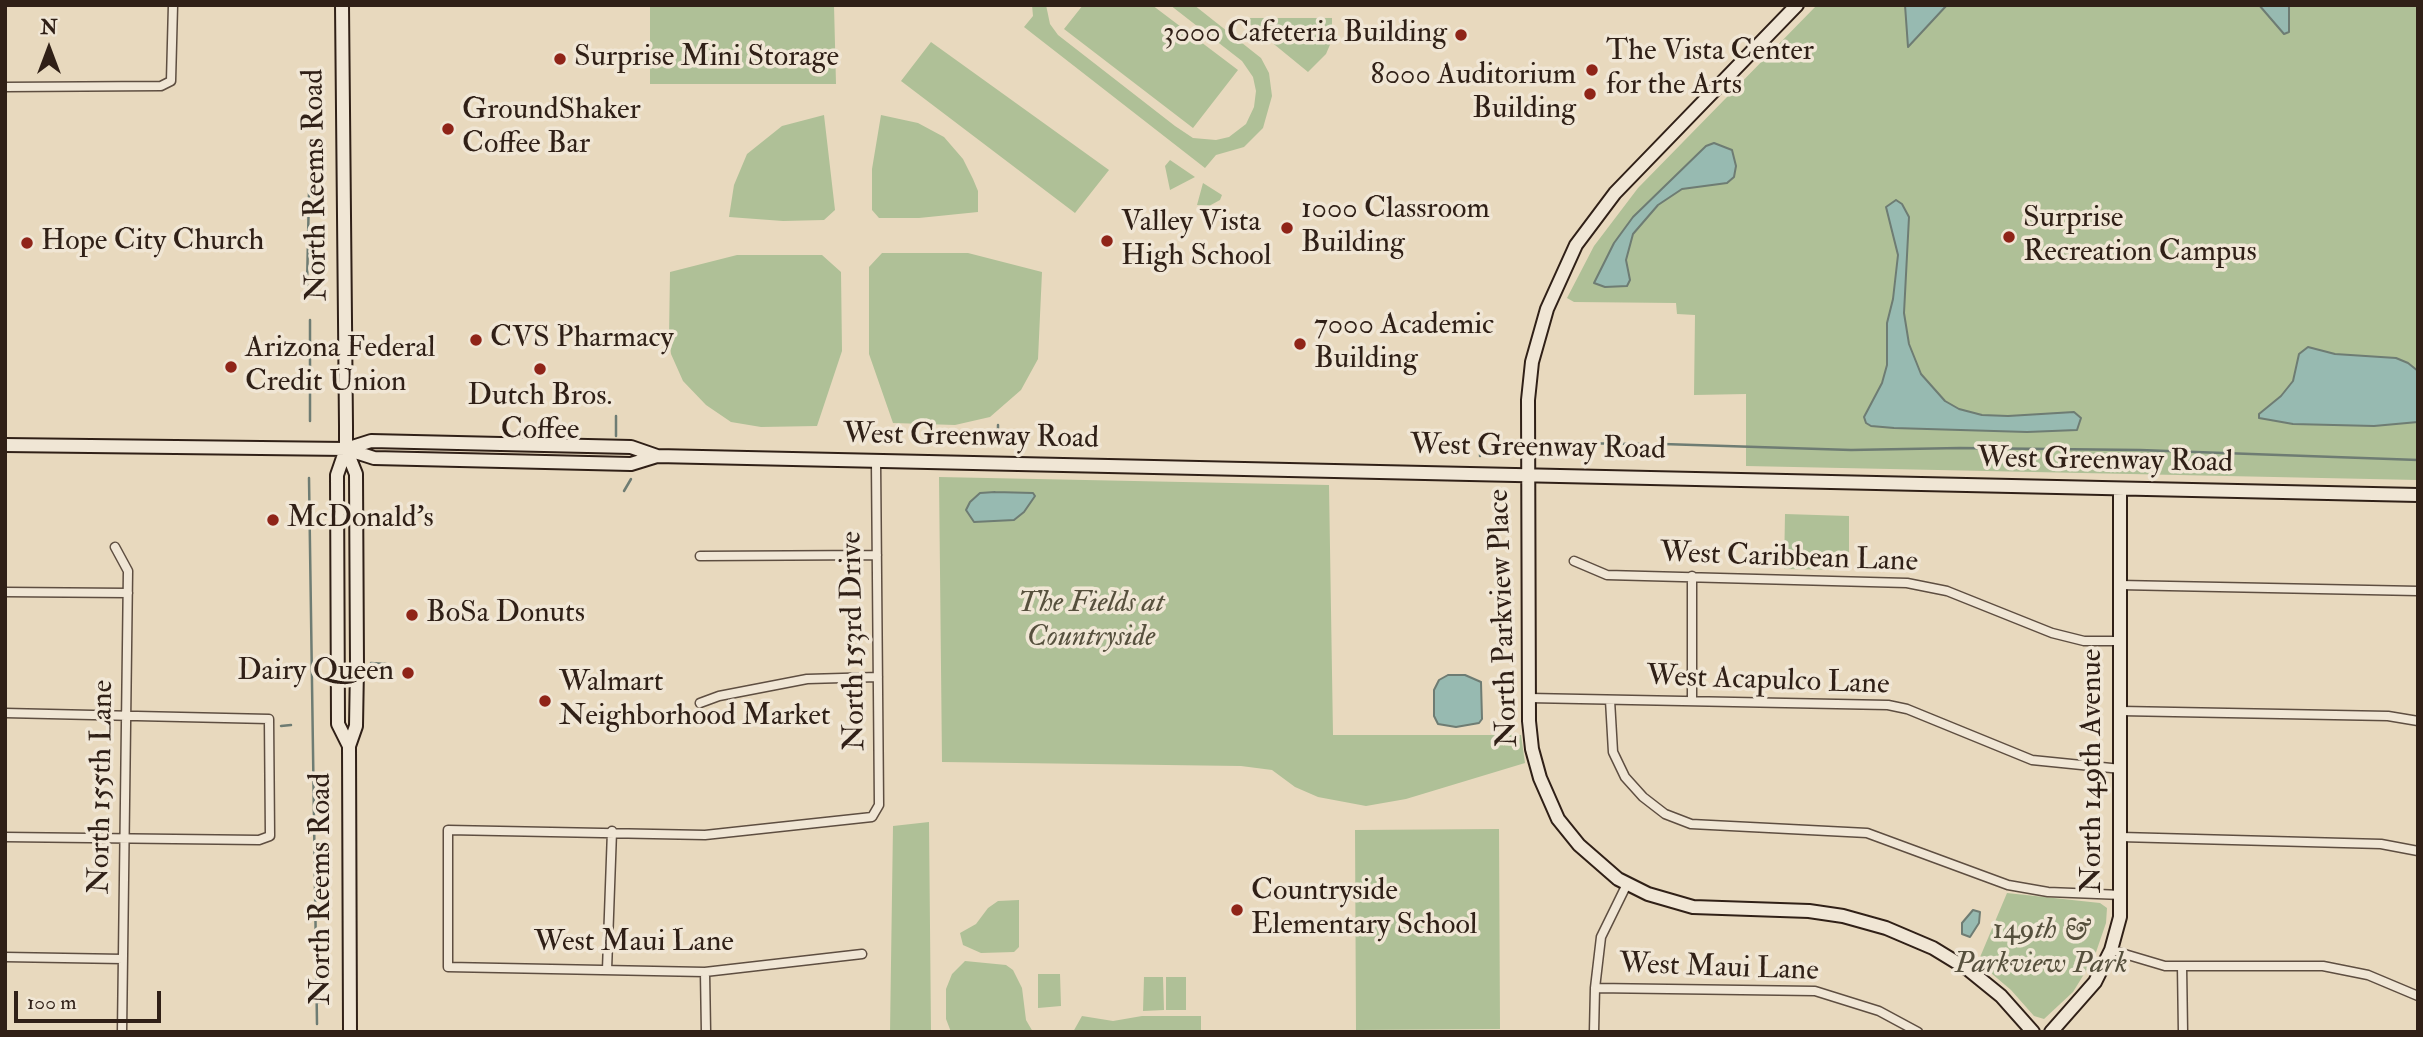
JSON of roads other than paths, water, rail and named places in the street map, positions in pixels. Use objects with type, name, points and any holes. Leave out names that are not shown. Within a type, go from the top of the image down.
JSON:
[{"type":"main road","name":"North Reems Road","points":[[342,5],[346,449],[337,475],[338,724],[349,746]]},
{"type":"main road","name":"North Parkview Place","points":[[1797,5],[1626,180],[1576,246],[1547,309],[1532,362],[1528,400],[1529,698],[1532,749],[1550,804],[1579,845],[1627,884],[1648,894],[1693,906],[1825,913],[1886,928],[1933,948],[1969,970],[2001,996],[2033,1032]]},
{"type":"main road","name":"West Greenway Road","points":[[5,445],[346,449],[374,458],[631,464],[657,457],[2418,495]]},
{"type":"main road","name":"North Reems Road","points":[[346,449],[356,474],[356,726],[349,746],[350,1032]]},
{"type":"main road","name":"North 149th Avenue","points":[[2051,1032],[2085,996],[2111,950],[2118,927],[2122,895],[2120,489]]},
{"type":"street","points":[[5,87],[161,86],[172,81],[173,5]]},
{"type":"street","name":"North 153rd Drive","points":[[612,831],[705,835],[872,817],[879,805],[876,462]]},
{"type":"street","name":"North 155th Lane","points":[[115,547],[128,571],[122,1032]]},
{"type":"street","points":[[700,556],[877,555]]},
{"type":"street","name":"West Caribbean Lane","points":[[1574,561],[1607,575],[1907,583],[1947,591],[2052,633],[2084,641],[2120,640]]},
{"type":"street","points":[[1692,576],[1692,701]]},
{"type":"street","points":[[2120,585],[2418,592]]},
{"type":"street","points":[[5,592],[128,593]]},
{"type":"street","points":[[700,703],[719,695],[807,679],[878,677]]},
{"type":"street","name":"West Acapulco Lane","points":[[1529,698],[1888,705],[1907,709],[2032,760],[2121,769]]},
{"type":"street","points":[[1610,700],[1613,752],[1626,777],[1643,797],[1665,814],[1691,824],[1867,833],[2008,885],[2048,892],[2122,895]]},
{"type":"street","points":[[2121,711],[2388,716],[2418,721]]},
{"type":"street","points":[[5,713],[269,719],[270,836],[258,840],[5,836]]},
{"type":"street","name":"West Maui Lane","points":[[612,831],[448,830],[448,967],[705,972],[862,954]]},
{"type":"street","points":[[607,970],[612,831]]},
{"type":"street","points":[[2121,837],[2381,844],[2418,851]]},
{"type":"street","points":[[1594,1032],[1595,988],[1601,937],[1627,884]]},
{"type":"street","points":[[2111,950],[2154,965],[2323,966],[2368,975],[2418,996]]},
{"type":"street","points":[[5,957],[123,959]]},
{"type":"street","points":[[2182,966],[2183,1032]]},
{"type":"street","points":[[705,972],[706,1032]]},
{"type":"street","name":"West Maui Lane","points":[[1595,988],[1815,991],[1879,1010],[1917,1032]]},
{"type":"water","points":[[1905,5],[1947,5],[1908,47]]},
{"type":"water","points":[[2259,5],[2289,5],[2289,32],[2284,34]]},
{"type":"water","points":[[1714,143],[1732,150],[1736,166],[1734,177],[1727,183],[1682,189],[1658,205],[1633,234],[1626,260],[1630,280],[1627,286],[1605,287],[1594,283],[1614,243],[1633,217],[1706,146]]},
{"type":"water","points":[[1896,200],[1902,204],[1909,217],[1904,313],[1909,344],[1921,374],[1945,401],[1959,409],[1982,415],[2008,416],[2074,412],[2081,418],[2077,430],[2027,432],[1894,428],[1866,423],[1864,417],[1882,383],[1887,365],[1887,323],[1898,255],[1886,207]]},
{"type":"water","points":[[2308,347],[2335,354],[2396,358],[2408,363],[2418,371],[2418,422],[2374,426],[2293,424],[2259,418],[2259,414],[2281,396],[2293,381],[2299,354]]},
{"type":"water","points":[[980,493],[1033,493],[1035,496],[1024,512],[1014,520],[974,522],[966,510],[970,502]]},
{"type":"water","points":[[1448,675],[1465,675],[1481,682],[1482,719],[1479,723],[1456,727],[1438,724],[1434,716],[1434,690],[1439,680]]},
{"type":"water","points":[[1973,910],[1980,912],[1979,923],[1970,937],[1962,934],[1962,923]]},
{"type":"waterway","points":[[307,286],[309,193]]},
{"type":"waterway","points":[[310,320],[310,421]]},
{"type":"waterway","points":[[616,416],[616,436]]},
{"type":"waterway","points":[[998,425],[998,444]]},
{"type":"waterway","points":[[1490,436],[1496,437]]},
{"type":"waterway","points":[[1480,456],[1481,437]]},
{"type":"waterway","points":[[1565,443],[1639,444]]},
{"type":"waterway","points":[[1663,444],[1851,450],[2140,450],[2418,460]]},
{"type":"waterway","points":[[309,478],[317,1024]]},
{"type":"waterway","points":[[624,491],[631,479]]},
{"type":"waterway","points":[[371,663],[386,664]]},
{"type":"waterway","points":[[281,726],[291,725]]},
{"type":"waterway","points":[[318,1002],[329,1002]]},
{"type":"place","name":"3000 Cafeteria Building","points":[[1461,35]]},
{"type":"place","name":"Surprise Mini Storage","points":[[560,59]]},
{"type":"place","name":"The Vista Center for the Arts","points":[[1592,70]]},
{"type":"place","name":"8000 Auditorium Building","points":[[1590,94]]},
{"type":"place","name":"GroundShaker Coffee Bar","points":[[448,129]]},
{"type":"place","name":"1000 Classroom Building","points":[[1287,228]]},
{"type":"place","name":"Surprise Recreation Campus","points":[[2009,237]]},
{"type":"place","name":"Valley Vista High School","points":[[1107,241]]},
{"type":"place","name":"Hope City Church","points":[[27,243]]},
{"type":"place","name":"CVS Pharmacy","points":[[476,340]]},
{"type":"place","name":"7000 Academic Building","points":[[1300,344]]},
{"type":"place","name":"Arizona Federal Credit Union","points":[[231,367]]},
{"type":"place","name":"Dutch Bros. Coffee","points":[[540,369]]},
{"type":"place","name":"McDonald's","points":[[273,520]]},
{"type":"place","name":"BoSa Donuts","points":[[412,615]]},
{"type":"place","name":"Dairy Queen","points":[[408,673]]},
{"type":"place","name":"Walmart Neighborhood Market","points":[[545,701]]},
{"type":"place","name":"Countryside Elementary School","points":[[1237,910]]},
{"type":"park label","name":"The Fields at Countryside","points":[[1091,622]]},
{"type":"park label","name":"149th & Parkview Park","points":[[2041,949]]}]
